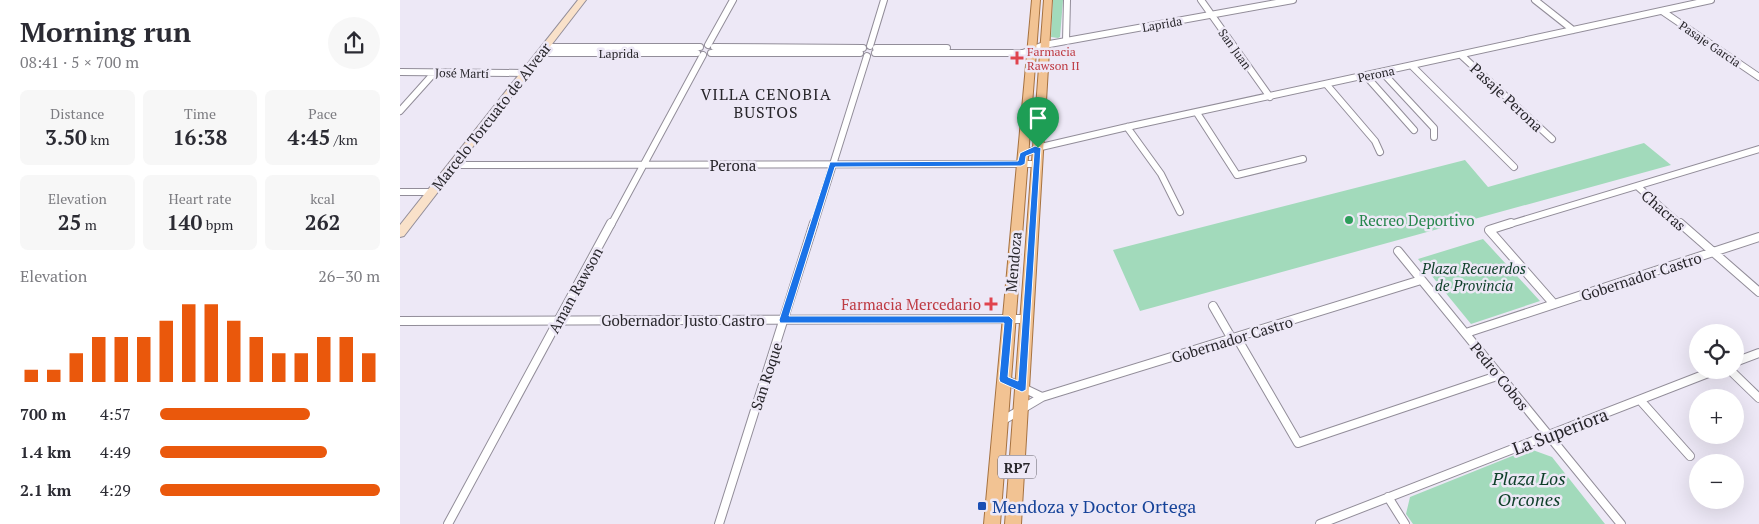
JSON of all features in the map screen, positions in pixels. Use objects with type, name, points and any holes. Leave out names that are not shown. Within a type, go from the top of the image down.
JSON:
[{"type":"main road","name":"Mendoza","points":[[992,524],[1009,320],[1019,163],[1024,135],[1036,0]]},
{"type":"main road","name":"Mendoza","points":[[1013,524],[1048,0]]},
{"type":"street","name":"Marcelo Torcuato de Alvear","points":[[400,233],[582,0]]},
{"type":"street","name":"Aman Rawson","points":[[448,524],[733,0]]},
{"type":"street","name":"San Roque","points":[[719,524],[884,0]]},
{"type":"street","points":[[1066,41],[1067,0]]},
{"type":"street","name":"San Juan","points":[[1201,0],[1210,16],[1270,97]]},
{"type":"street","name":"Laprida","points":[[543,50],[868,50],[1023,53],[1044,45],[1293,0]]},
{"type":"street","points":[[1535,0],[1573,30]]},
{"type":"street","name":"Perona","points":[[1019,163],[1039,146],[1710,0]]},
{"type":"street","name":"Pasaje Garcia","points":[[1662,11],[1759,78]]},
{"type":"street","name":"Pasaje Perona","points":[[1461,55],[1552,139]]},
{"type":"street","points":[[1412,66],[1514,167]]},
{"type":"street","name":"José Martí","points":[[400,72],[524,74]]},
{"type":"street","points":[[400,111],[435,72]]},
{"type":"street","points":[[1382,72],[1434,128],[1434,137]]},
{"type":"street","points":[[1366,76],[1414,130]]},
{"type":"street","points":[[1327,84],[1375,141],[1380,152]]},
{"type":"street","points":[[1196,113],[1237,175],[1303,159]]},
{"type":"street","points":[[1128,127],[1151,163],[1162,174],[1180,212]]},
{"type":"street","points":[[1024,135],[1039,146]]},
{"type":"street","points":[[1554,304],[1489,230],[1759,149]]},
{"type":"street","points":[[1019,163],[1036,179]]},
{"type":"street","name":"Perona","points":[[452,165],[1037,164]]},
{"type":"street","name":"Chacras","points":[[1636,186],[1759,292]]},
{"type":"street","points":[[400,192],[432,192]]},
{"type":"street","name":"Gobernador Castro","points":[[1466,333],[1759,237]]},
{"type":"street","name":"Pedro Cobos","points":[[1398,251],[1621,524]]},
{"type":"street","name":"Gobernador Castro","points":[[1000,422],[1042,396],[1421,280]]},
{"type":"street","points":[[1213,306],[1235,338],[1298,443],[1500,375]]},
{"type":"street","name":"Gobernador Justo Castro","points":[[400,321],[1027,319]]},
{"type":"street","points":[[1744,359],[1759,353]]},
{"type":"street","points":[[1004,379],[1042,396]]},
{"type":"street","name":"La Superiora","points":[[1320,524],[1693,379]]},
{"type":"street","points":[[1739,379],[1759,398]]},
{"type":"street","points":[[1640,400],[1689,455]]},
{"type":"street","points":[[1388,498],[1405,524]]},
{"type":"green space","points":[[1053,0],[1063,0],[1060,37],[1058,38],[1051,37]]},
{"type":"green space","name":"Recreo Deportivo","points":[[1644,143],[1671,165],[1140,311],[1113,250],[1465,160],[1488,187]]},
{"type":"green space","name":"Plaza Recuerdos de Provincia","points":[[1483,239],[1540,301],[1471,324],[1418,259]]},
{"type":"green space","name":"Plaza Los Orcones","points":[[1530,449],[1552,457],[1605,524],[1413,524],[1406,514],[1410,497]]},
{"type":"place","name":"Farmacia Rawson II","points":[[1017,58]]},
{"type":"place","name":"Recreo Deportivo","points":[[1349,220]]},
{"type":"place","name":"Farmacia Mercedario","points":[[991,304]]},
{"type":"place","name":"Mendoza y Doctor Ortega","points":[[982,506]]},
{"type":"district","name":"VILLA CENOBIA BUSTOS","points":[[766,103]]},
{"type":"route","points":[[1038,148],[1022,388],[1004,379],[1009,320],[783,320],[832,164],[1021,164],[1022,155],[1038,148]]}]
